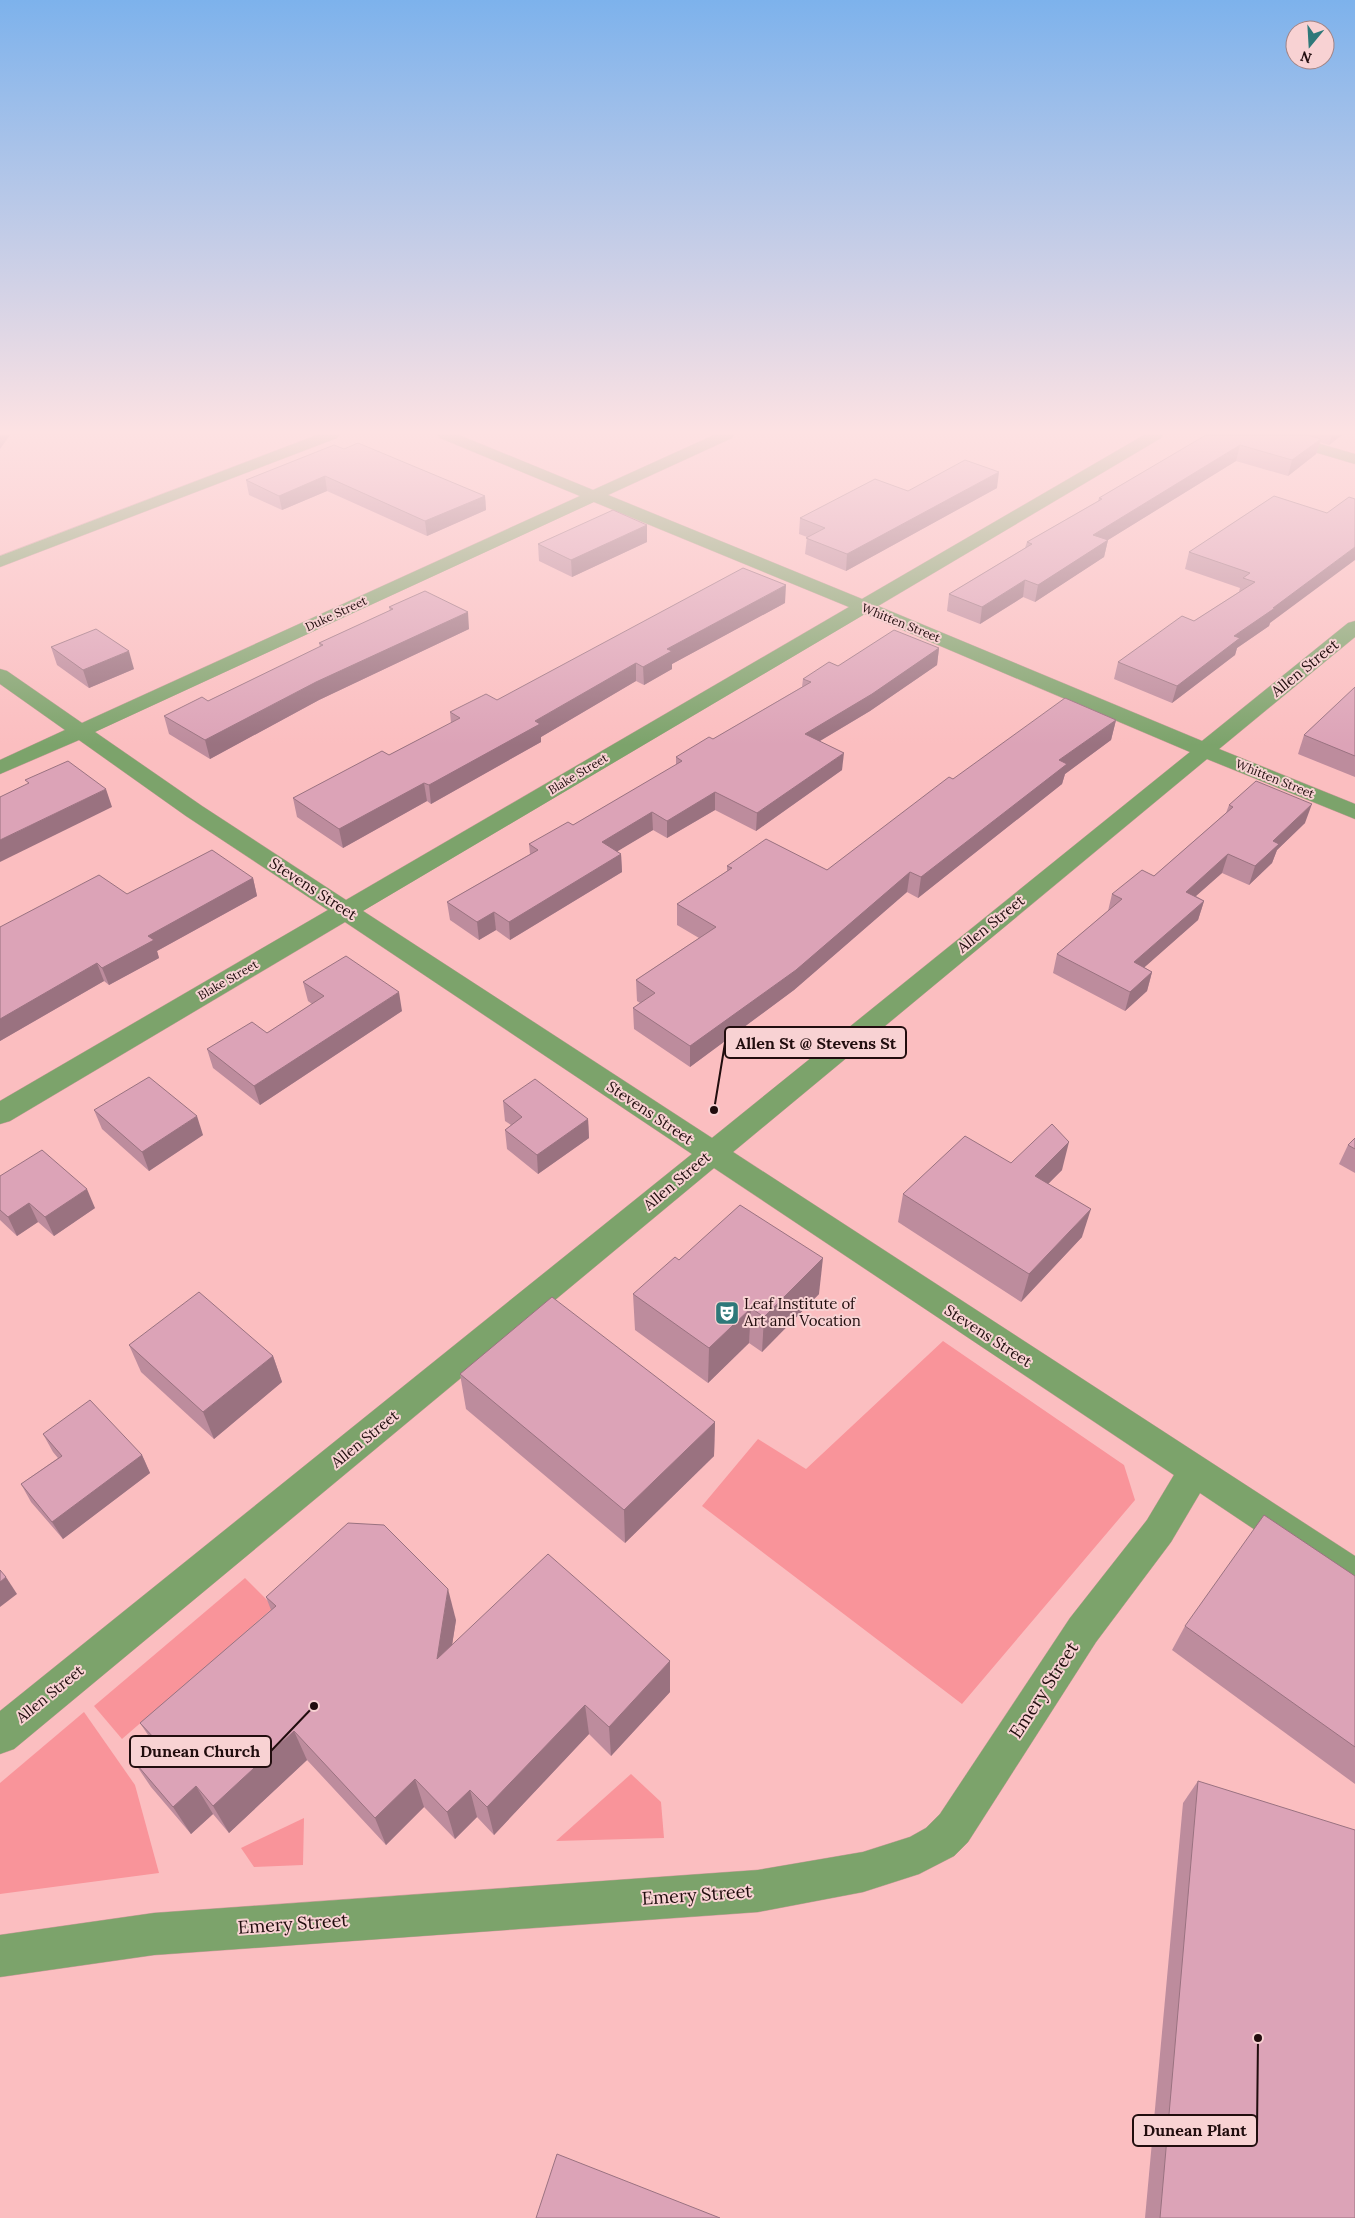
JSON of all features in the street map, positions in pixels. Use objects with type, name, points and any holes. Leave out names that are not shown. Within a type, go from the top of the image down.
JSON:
[{"type":"street","points":[[0,562],[61,539]]},
{"type":"street","name":"Duke Street","points":[[0,768],[499,539]]},
{"type":"street","name":"Whitten Street","points":[[698,539],[1016,669],[1204,750],[1355,812]]},
{"type":"street","name":"Blake Street","points":[[0,1114],[979,539]]},
{"type":"street","name":"Allen Street","points":[[0,1735],[1355,627]]},
{"type":"street","name":"Stevens Street","points":[[0,676],[194,811],[1194,1472],[1355,1576]]},
{"type":"street","name":"Emery Street","points":[[0,1956],[154,1934],[758,1891],[863,1872],[919,1854],[940,1842],[954,1828],[1083,1630],[1159,1531],[1194,1472]]},
{"type":"shaded area","points":[[943,1341],[1124,1465],[1135,1500],[962,1704],[702,1506],[758,1439],[806,1469]]},
{"type":"shaded area","points":[[245,1578],[274,1607],[122,1739],[94,1706]]},
{"type":"shaded area","points":[[84,1712],[135,1785],[159,1873],[0,1894],[0,1783]]},
{"type":"shaded area","points":[[631,1774],[661,1802],[664,1838],[556,1841]]},
{"type":"shaded area","points":[[304,1818],[303,1865],[254,1867],[241,1848]]},
{"type":"building","points":[[550,539],[618,539],[571,560],[538,544]]},
{"type":"building","points":[[807,539],[876,539],[847,554]]},
{"type":"building","points":[[1033,539],[1108,540],[1038,585],[1025,580],[982,607],[949,594],[1032,544],[1027,542]]},
{"type":"building","points":[[1209,539],[1355,539],[1355,547],[1273,608],[1275,608],[1234,636],[1240,638],[1177,686],[1118,662],[1182,616],[1194,621],[1255,582],[1243,578],[1250,573],[1189,552]]},
{"type":"building","points":[[743,568],[786,585],[667,649],[672,651],[643,667],[636,663],[535,721],[540,724],[429,785],[424,783],[339,829],[293,798],[382,751],[389,755],[460,718],[450,712],[486,694],[497,700]]},
{"type":"building","points":[[425,591],[468,612],[316,682],[205,740],[164,716],[202,697],[208,701],[323,645],[319,643],[393,609],[389,607]]},
{"type":"building","points":[[96,629],[129,651],[83,670],[51,647]]},
{"type":"building","points":[[894,630],[939,648],[872,694],[805,734],[844,753],[757,813],[715,792],[667,821],[652,812],[602,842],[621,854],[509,922],[494,912],[477,922],[447,902],[538,850],[529,844],[568,822],[573,825],[682,761],[676,757],[709,737],[713,739],[811,682],[803,679],[829,662],[838,666]]},
{"type":"building","points":[[1355,687],[1355,756],[1304,735]]},
{"type":"building","points":[[1065,698],[1116,720],[1059,760],[1067,764],[921,877],[910,872],[796,970],[690,1046],[633,1008],[655,993],[636,980],[716,927],[677,904],[732,868],[727,866],[766,839],[827,870],[949,777],[953,779]]},
{"type":"building","points":[[68,761],[106,789],[0,840],[0,797],[29,783],[25,780]]},
{"type":"building","points":[[1256,781],[1312,804],[1273,841],[1279,844],[1255,866],[1228,854],[1186,892],[1204,901],[1134,962],[1152,972],[1130,992],[1057,954],[1122,899],[1112,894],[1142,870],[1154,876],[1233,807],[1229,805]]},
{"type":"building","points":[[212,850],[253,878],[148,936],[154,940],[102,968],[97,963],[0,1019],[0,927],[99,875],[127,894]]},
{"type":"building","points":[[346,956],[399,992],[254,1086],[207,1049],[252,1022],[267,1033],[324,996],[303,982]]},
{"type":"building","points":[[149,1077],[197,1116],[142,1152],[94,1110]]},
{"type":"building","points":[[535,1079],[588,1119],[537,1155],[505,1130],[522,1117],[503,1101]]},
{"type":"building","points":[[1052,1124],[1069,1142],[1035,1176],[1091,1209],[1029,1274],[903,1194],[965,1136],[1011,1163]]},
{"type":"building","points":[[1355,1138],[1355,1149],[1348,1145]]},
{"type":"building","points":[[42,1150],[87,1189],[45,1217],[29,1203],[8,1217],[0,1210],[0,1176]]},
{"type":"building","points":[[740,1205],[823,1258],[764,1317],[751,1308],[709,1348],[633,1294],[675,1257],[679,1260]]},
{"type":"building","points":[[199,1292],[273,1356],[203,1412],[129,1345]]},
{"type":"building","points":[[552,1297],[715,1422],[624,1510],[460,1374]]},
{"type":"building","points":[[90,1400],[142,1455],[52,1522],[21,1484],[62,1456],[43,1434]]},
{"type":"building","points":[[1264,1515],[1355,1576],[1355,1747],[1185,1626]]},
{"type":"building","points":[[348,1523],[384,1525],[448,1589],[437,1659],[548,1554],[670,1661],[609,1727],[585,1705],[487,1807],[470,1790],[447,1812],[415,1779],[375,1818],[294,1731],[213,1806],[196,1786],[173,1807],[132,1759],[155,1739],[140,1723],[276,1606],[266,1597]]},
{"type":"building","points":[[0,1570],[6,1577],[0,1582]]},
{"type":"building","points":[[1198,1781],[1355,1830],[1355,2218],[1160,2218]]},
{"type":"building","points":[[557,2154],[720,2218],[536,2218]]},
{"type":"place","name":"Allen St @ Stevens St","points":[[714,1110]]},
{"type":"place","name":"Leaf Institute of Art and Vocation","points":[[727,1313]]},
{"type":"place","name":"Dunean Church","points":[[314,1706]]},
{"type":"place","name":"Dunean Plant","points":[[1258,2038]]}]
